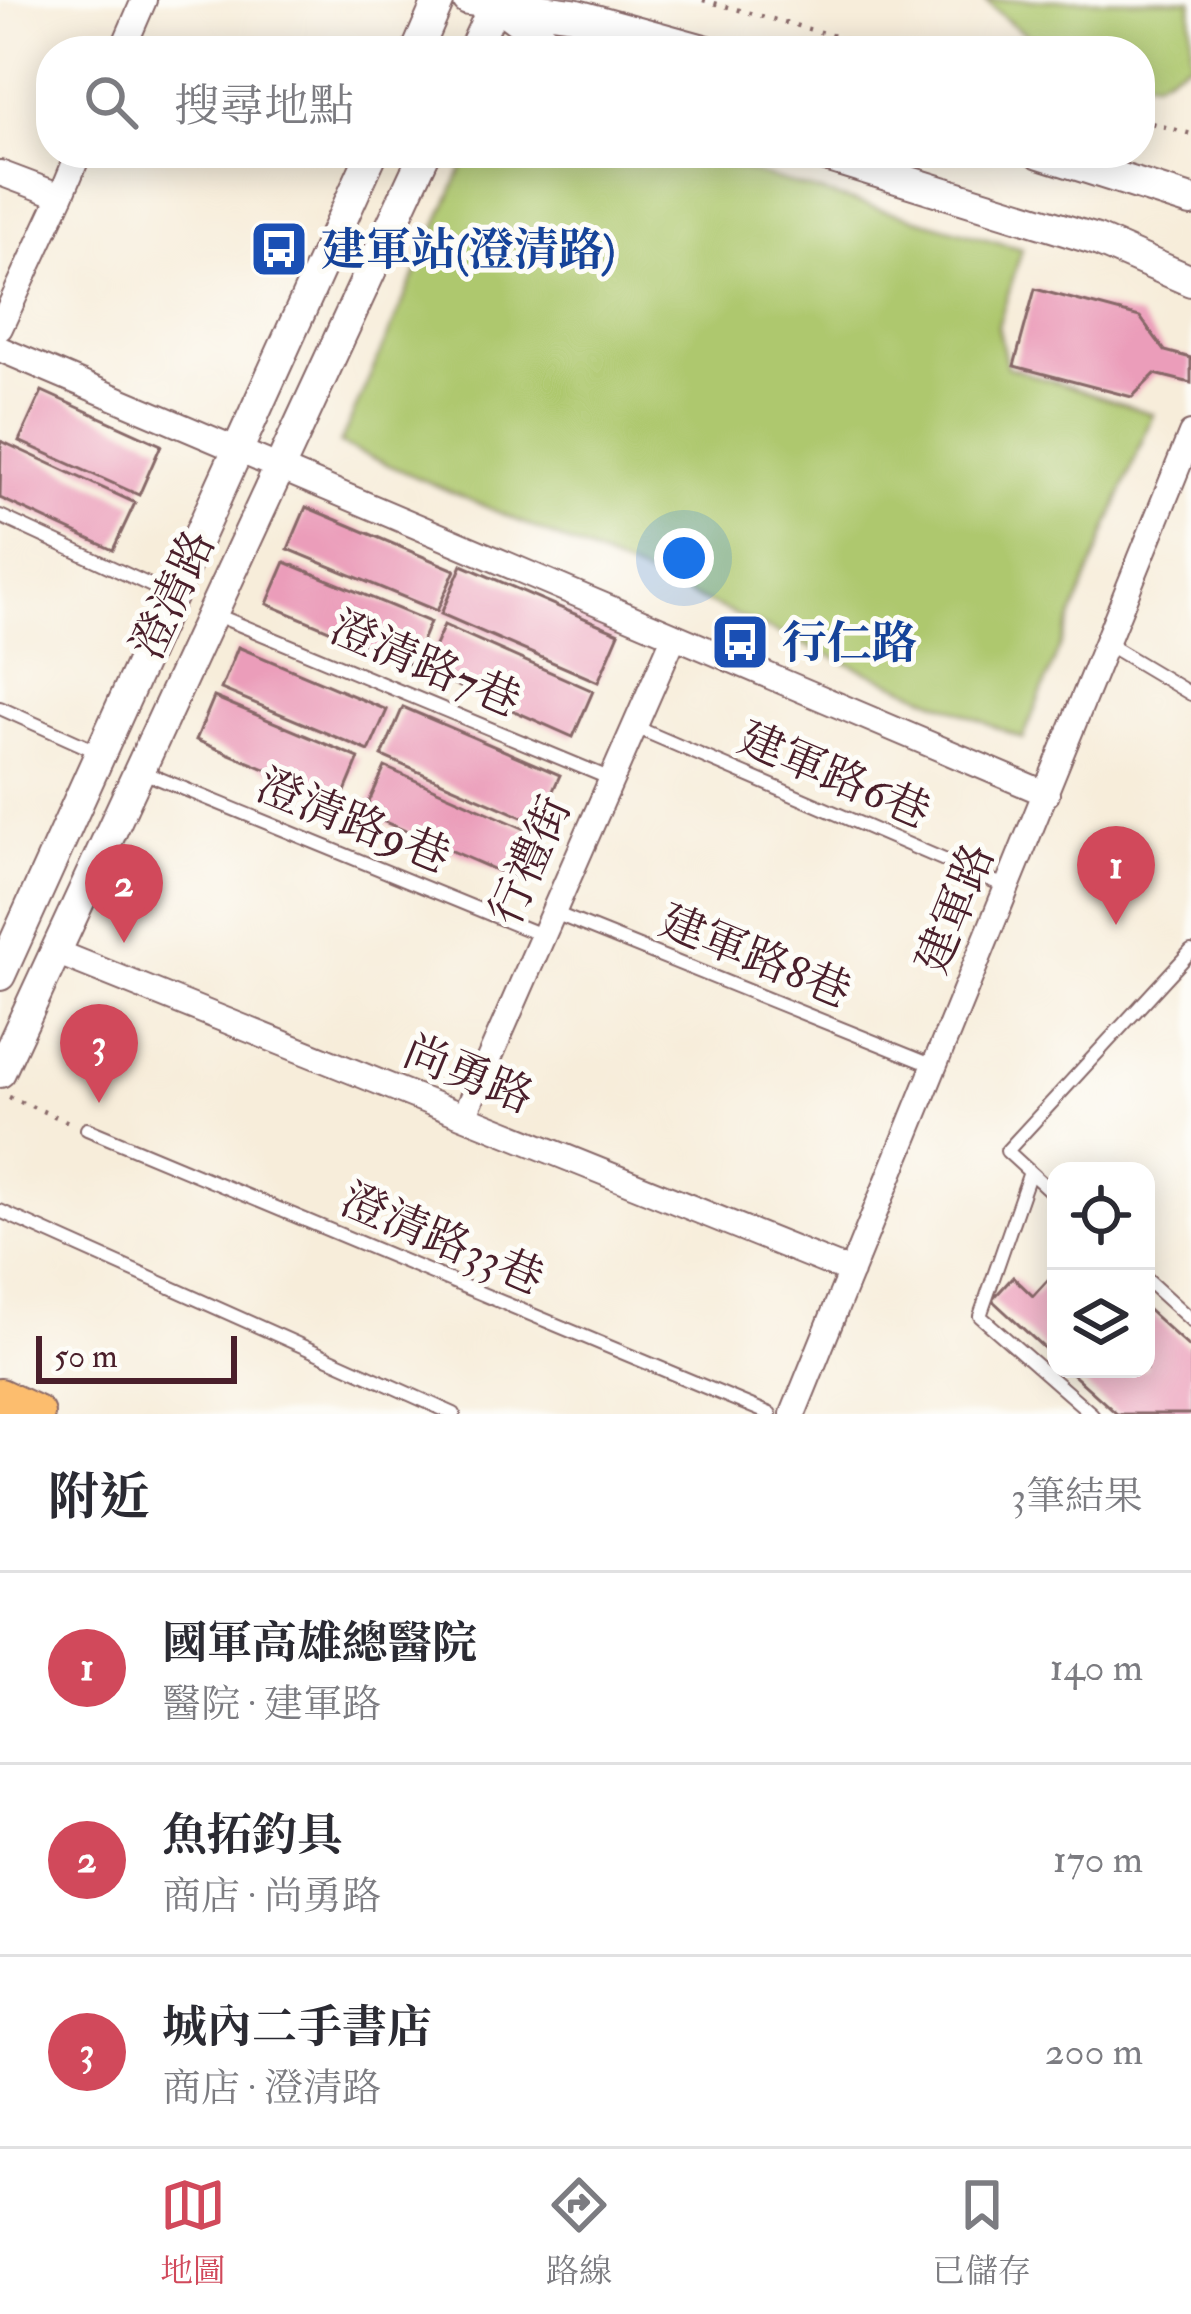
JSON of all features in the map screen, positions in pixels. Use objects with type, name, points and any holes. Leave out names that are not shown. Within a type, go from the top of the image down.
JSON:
[{"type":"main road","points":[[0,1397],[36,1414]]},
{"type":"street","points":[[128,36],[144,0]]},
{"type":"street","points":[[423,36],[439,0]]},
{"type":"street","points":[[478,36],[490,1]]},
{"type":"street","points":[[490,1],[538,36]]},
{"type":"street","points":[[490,1],[590,18],[654,36]]},
{"type":"street","points":[[0,328],[74,168]]},
{"type":"street","name":"澄清路","points":[[0,975],[176,597],[365,168]]},
{"type":"street","name":"澄清路","points":[[0,1072],[418,168]]},
{"type":"street","points":[[864,168],[1097,240],[1191,281]]},
{"type":"street","points":[[1087,168],[1191,201]]},
{"type":"street","points":[[0,172],[62,196]]},
{"type":"street","points":[[1097,240],[1191,255]]},
{"type":"street","points":[[0,349],[673,639],[1047,794]]},
{"type":"street","name":"建軍路","points":[[793,1414],[1191,434]]},
{"type":"street","name":"行禮街","points":[[464,1116],[673,639]]},
{"type":"street","name":"尚勇路","points":[[56,952],[851,1272]]},
{"type":"lane","points":[[0,516],[176,597]]},
{"type":"lane","name":"澄清路7巷","points":[[213,614],[612,780]]},
{"type":"lane","points":[[1107,644],[1191,694]]},
{"type":"lane","points":[[0,708],[103,754]]},
{"type":"lane","name":"建軍路6巷","points":[[634,727],[1007,887]]},
{"type":"lane","name":"澄清路9巷","points":[[139,771],[546,924]]},
{"type":"lane","name":"建軍路8巷","points":[[546,924],[935,1066]]},
{"type":"lane","points":[[1047,1188],[1007,1151],[1191,951]]},
{"type":"lane","name":"澄清路33巷","points":[[87,1129],[770,1414]]},
{"type":"lane","points":[[1030,1172],[980,1316],[1092,1414]]},
{"type":"lane","points":[[0,1211],[454,1414]]},
{"type":"lane","points":[[1155,1287],[1191,1320]]},
{"type":"path","points":[[704,0],[835,36]]},
{"type":"path","points":[[1155,124],[1191,134]]},
{"type":"path","points":[[0,1093],[87,1129]]},
{"type":"green space","points":[[985,0],[1191,0],[1191,61],[1155,81],[1155,36],[1029,36]]},
{"type":"green space","points":[[462,168],[737,168],[1022,249],[998,326],[1007,367],[1153,414],[1023,739],[340,444]]},
{"type":"building","points":[[1035,289],[1140,317],[1165,351],[1191,358],[1191,383],[1155,374],[1132,397],[1014,366]]},
{"type":"building","points":[[42,391],[161,445],[139,495],[19,441]]},
{"type":"building","points":[[1,441],[135,503],[113,550],[0,498]]},
{"type":"building","points":[[306,507],[455,570],[437,611],[288,549]]},
{"type":"building","points":[[285,562],[430,622],[412,665],[267,604]]},
{"type":"building","points":[[462,565],[619,633],[598,682],[441,614]]},
{"type":"building","points":[[444,625],[593,691],[573,737],[424,671]]},
{"type":"building","points":[[238,647],[387,710],[369,751],[221,689]]},
{"type":"building","points":[[214,697],[359,758],[341,801],[196,740]]},
{"type":"building","points":[[403,707],[560,775],[538,824],[382,756]]},
{"type":"building","points":[[385,767],[534,833],[514,878],[364,813]]},
{"type":"building","points":[[1013,1277],[1033,1296],[1047,1281],[1047,1351],[992,1300]]},
{"type":"building","points":[[1155,1316],[1191,1349],[1191,1414],[1117,1414],[1077,1378],[1155,1378]]},
{"type":"place","name":"建軍站(澄清路)","points":[[279,249]]},
{"type":"place","name":"行仁路","points":[[740,642]]},
{"type":"place","name":"國軍高雄總醫院","points":[[1116,925]]},
{"type":"place","name":"魚拓釣具","points":[[124,943]]},
{"type":"place","name":"城內二手書店","points":[[99,1103]]}]
